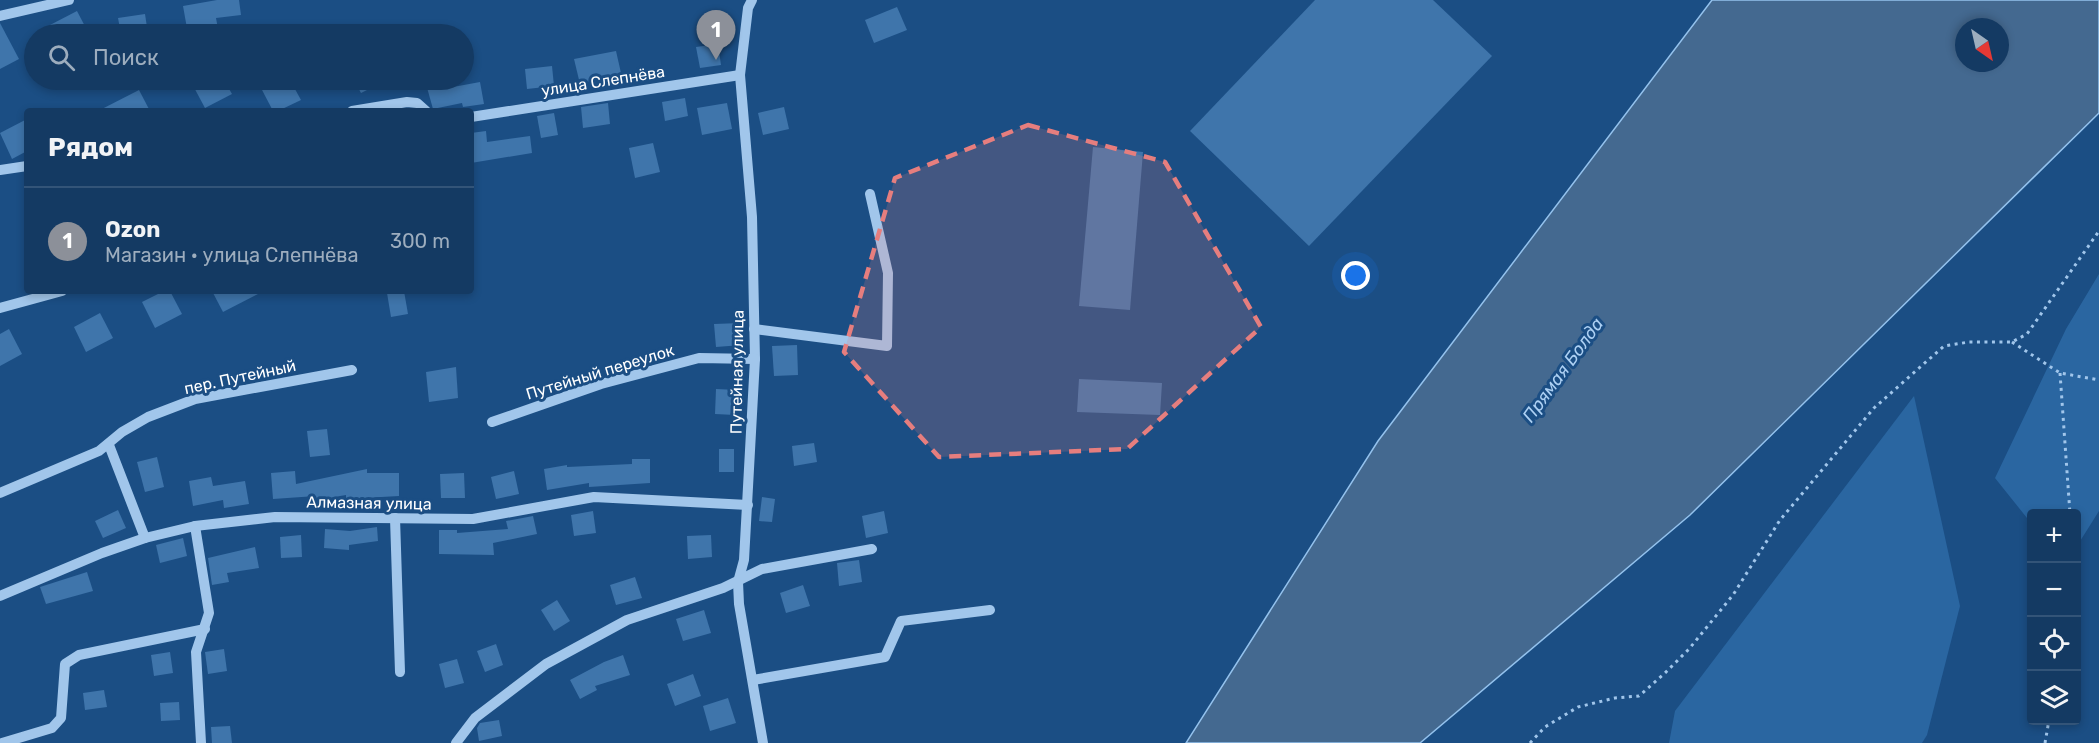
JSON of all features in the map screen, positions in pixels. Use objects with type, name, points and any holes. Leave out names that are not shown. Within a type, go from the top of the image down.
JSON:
[{"type":"street","points":[[0,16],[69,0]]},
{"type":"street","name":"Путейная улица","points":[[752,0],[748,9],[740,75],[752,217],[755,359],[744,560],[738,582],[739,604],[763,743]]},
{"type":"street","name":"улица Слепнёва","points":[[474,117],[740,75]]},
{"type":"street","points":[[370,108],[407,102],[417,103],[423,108]]},
{"type":"street","points":[[0,170],[24,166]]},
{"type":"street","points":[[754,329],[887,346],[888,273],[870,194]]},
{"type":"street","points":[[0,308],[51,294]]},
{"type":"street","name":"Путейный переулок","points":[[492,422],[601,384],[699,358],[755,359]]},
{"type":"street","name":"пер. Путейный","points":[[0,493],[109,445],[122,432],[148,417],[195,399],[241,388],[352,370]]},
{"type":"street","points":[[109,445],[146,538]]},
{"type":"street","name":"Алмазная улица","points":[[0,596],[146,538],[195,526],[275,517],[473,519],[594,497],[748,505]]},
{"type":"street","points":[[395,518],[400,672]]},
{"type":"street","points":[[195,526],[209,613],[196,652],[201,743]]},
{"type":"street","points":[[456,743],[475,718],[546,664],[580,643],[627,620],[738,582],[762,569],[872,549]]},
{"type":"street","points":[[753,680],[885,657],[901,621],[990,610]]},
{"type":"street","points":[[2,743],[35,738],[52,728],[61,718],[65,664],[79,655],[205,629]]},
{"type":"path","points":[[1530,743],[1545,727],[1578,707],[1615,698],[1639,696],[1665,673],[1689,649],[1733,595],[1780,520],[1874,408],[1944,346],[1969,342],[2012,342],[2027,334],[2099,231]]},
{"type":"path","points":[[2012,342],[2060,373],[2099,380]]},
{"type":"path","points":[[2060,373],[2070,509]]},
{"type":"path","points":[[2045,743],[2048,725]]},
{"type":"highlighted area","points":[[1028,125],[1165,162],[1261,327],[1127,449],[939,457],[844,352],[895,178]]},
{"type":"shaded area","points":[[2099,274],[2099,511],[2081,540],[2081,509],[2027,509],[2027,518],[1995,478],[2066,329]]},
{"type":"shaded area","points":[[1914,396],[1960,606],[1927,735],[1922,743],[1669,743],[1675,711]]},
{"type":"water","name":"Прямая Болда","points":[[1712,0],[2099,0],[2099,113],[1690,515],[1420,743],[1186,743],[1378,441]]},
{"type":"building","points":[[217,0],[239,0],[241,15],[216,18],[217,24],[186,24],[183,6]]},
{"type":"building","points":[[1315,0],[1433,0],[1492,56],[1309,246],[1190,131]]},
{"type":"building","points":[[897,7],[907,30],[874,43],[865,20]]},
{"type":"building","points":[[77,11],[84,24],[52,24]]},
{"type":"building","points":[[145,14],[146,24],[119,24],[118,18]]},
{"type":"building","points":[[0,23],[19,59],[0,69]]},
{"type":"building","points":[[718,44],[721,65],[700,68],[696,47]]},
{"type":"building","points":[[616,51],[621,73],[580,84],[574,59]]},
{"type":"building","points":[[552,66],[554,86],[527,89],[525,69]]},
{"type":"building","points":[[480,82],[484,104],[463,107],[462,103],[433,108],[428,90],[474,90],[474,83]]},
{"type":"building","points":[[139,90],[148,108],[104,108]]},
{"type":"building","points":[[195,90],[230,90],[232,94],[205,108]]},
{"type":"building","points":[[262,90],[296,90],[301,100],[284,108],[271,108]]},
{"type":"building","points":[[685,98],[688,116],[665,121],[662,102]]},
{"type":"building","points":[[608,103],[610,124],[583,128],[581,107]]},
{"type":"building","points":[[727,103],[732,129],[702,135],[697,108]]},
{"type":"building","points":[[784,107],[789,129],[763,135],[758,113]]},
{"type":"building","points":[[554,113],[558,135],[541,138],[537,116]]},
{"type":"building","points":[[24,121],[24,153],[12,159],[0,133]]},
{"type":"building","points":[[486,131],[487,142],[530,136],[532,153],[474,163],[474,133]]},
{"type":"building","points":[[653,143],[660,172],[635,178],[629,148]]},
{"type":"building","points":[[1093,147],[1143,152],[1130,310],[1079,306]]},
{"type":"building","points":[[158,294],[172,294],[182,314],[155,328],[142,302]]},
{"type":"building","points":[[214,294],[258,294],[223,312]]},
{"type":"building","points":[[387,294],[405,294],[408,314],[391,317]]},
{"type":"building","points":[[100,313],[113,338],[86,352],[74,327]]},
{"type":"building","points":[[741,323],[742,345],[716,347],[714,324]]},
{"type":"building","points":[[9,329],[22,354],[0,366],[0,334]]},
{"type":"building","points":[[797,345],[798,375],[774,376],[772,346]]},
{"type":"building","points":[[456,367],[458,398],[429,402],[426,372]]},
{"type":"building","points":[[1079,379],[1162,383],[1160,415],[1077,412]]},
{"type":"building","points":[[716,389],[737,390],[735,415],[715,414]]},
{"type":"building","points":[[327,429],[330,455],[310,457],[307,431]]},
{"type":"building","points":[[814,443],[817,462],[794,466],[792,446]]},
{"type":"building","points":[[719,449],[734,449],[734,472],[719,472]]},
{"type":"building","points":[[157,457],[164,487],[145,492],[137,462]]},
{"type":"building","points":[[632,459],[650,459],[650,483],[589,487],[589,483],[547,490],[544,469],[567,465],[567,467],[632,464]]},
{"type":"building","points":[[367,469],[367,473],[399,473],[399,496],[346,499],[346,495],[317,500],[316,496],[273,499],[271,473],[295,471],[296,484]]},
{"type":"building","points":[[514,471],[519,494],[496,499],[491,477]]},
{"type":"building","points":[[464,473],[465,498],[441,498],[440,474]]},
{"type":"building","points":[[211,477],[213,486],[245,481],[249,504],[224,508],[223,500],[193,506],[189,481]]},
{"type":"building","points":[[762,497],[775,499],[772,522],[759,521]]},
{"type":"building","points":[[118,510],[126,528],[103,538],[95,521]]},
{"type":"building","points":[[593,511],[596,533],[574,536],[571,515]]},
{"type":"building","points":[[884,511],[888,533],[866,538],[862,516]]},
{"type":"building","points":[[533,516],[537,534],[493,543],[494,555],[439,554],[439,530],[457,530],[457,533],[508,529],[506,521]]},
{"type":"building","points":[[377,527],[378,541],[349,545],[349,550],[324,548],[325,529],[350,531]]},
{"type":"building","points":[[301,535],[302,557],[281,558],[280,537]]},
{"type":"building","points":[[711,535],[712,557],[688,559],[687,536]]},
{"type":"building","points":[[183,538],[187,556],[160,563],[156,545]]},
{"type":"building","points":[[255,547],[259,568],[227,573],[229,582],[212,585],[208,558]]},
{"type":"building","points":[[859,560],[862,582],[839,586],[837,563]]},
{"type":"building","points":[[87,572],[93,591],[46,604],[40,587]]},
{"type":"building","points":[[635,577],[642,598],[616,605],[610,585]]},
{"type":"building","points":[[803,585],[810,606],[786,613],[780,593]]},
{"type":"building","points":[[557,600],[570,621],[554,631],[541,610]]},
{"type":"building","points":[[704,610],[711,633],[683,641],[676,619]]},
{"type":"building","points":[[496,644],[503,665],[485,672],[477,651]]},
{"type":"building","points":[[224,649],[227,671],[208,674],[205,652]]},
{"type":"building","points":[[170,652],[173,673],[154,676],[151,655]]},
{"type":"building","points":[[623,655],[630,675],[595,686],[597,690],[580,699],[570,680]]},
{"type":"building","points":[[457,659],[464,683],[445,688],[439,664]]},
{"type":"building","points":[[693,674],[701,696],[675,706],[667,684]]},
{"type":"building","points":[[104,690],[107,707],[85,710],[83,693]]},
{"type":"building","points":[[728,698],[736,723],[710,731],[703,706]]},
{"type":"building","points":[[179,702],[180,720],[161,721],[160,703]]},
{"type":"building","points":[[499,720],[502,736],[479,741],[477,728],[480,723]]},
{"type":"building","points":[[230,726],[232,743],[212,743],[211,727]]},
{"type":"place","name":"Ozon","points":[[716,60]]}]
